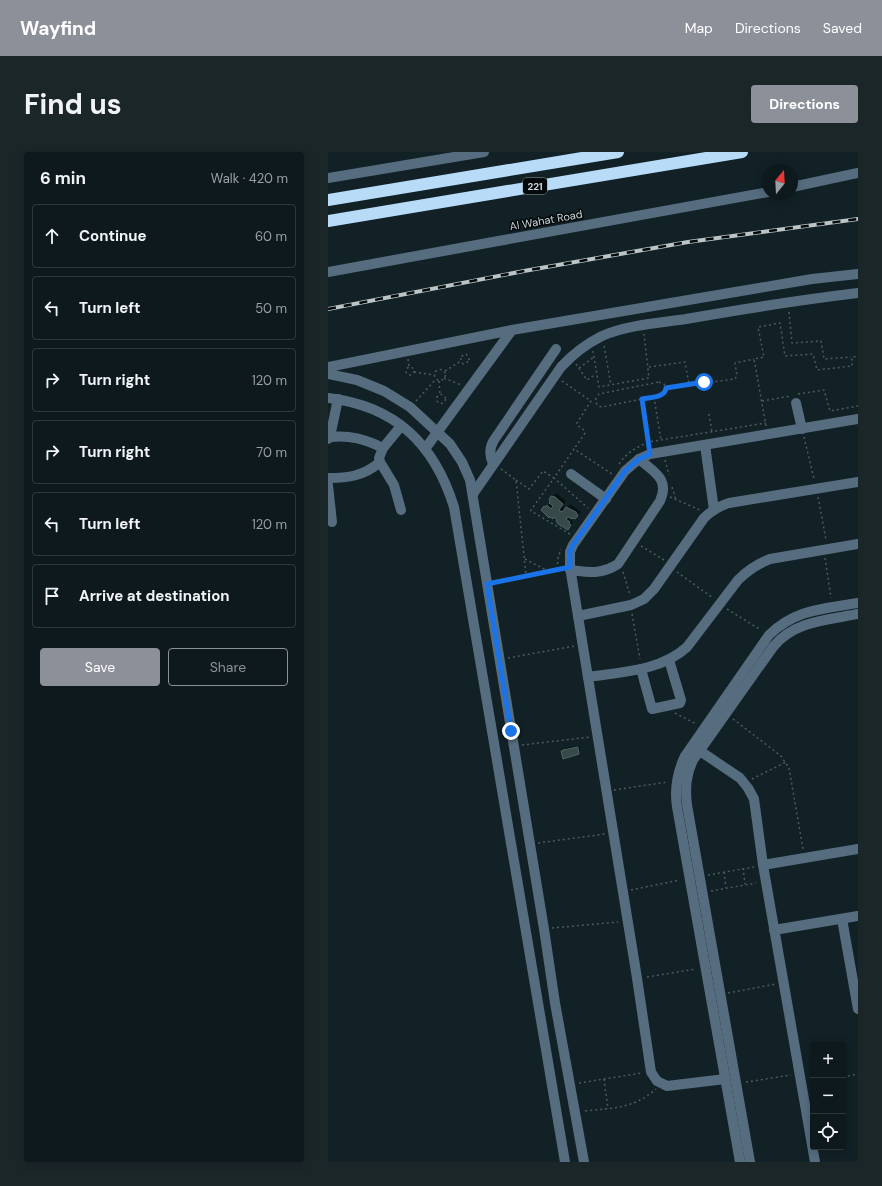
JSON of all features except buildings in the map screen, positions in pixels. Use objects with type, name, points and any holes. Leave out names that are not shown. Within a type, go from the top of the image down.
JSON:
[{"type":"highway","name":"221","points":[[328,200],[618,152]]},
{"type":"highway","name":"221","points":[[328,221],[742,152]]},
{"type":"street","points":[[328,178],[484,152]]},
{"type":"street","points":[[798,186],[858,173]]},
{"type":"street","name":"Al Wahat Road","points":[[328,272],[762,193]]},
{"type":"street","points":[[328,367],[512,330],[812,278],[858,274]]},
{"type":"street","points":[[473,494],[555,376],[571,356],[602,336],[616,331],[643,326],[787,302],[858,293]]},
{"type":"street","points":[[629,310],[632,328]]},
{"type":"street","points":[[425,449],[512,330]]},
{"type":"street","points":[[493,464],[490,454],[491,444],[556,349]]},
{"type":"street","points":[[328,374],[357,380],[384,391],[410,407],[438,431],[450,444],[462,462],[470,480],[555,1003],[571,1084],[584,1162]]},
{"type":"street","points":[[383,448],[359,438],[340,436],[329,438],[333,398],[363,405],[380,413],[401,426],[425,449],[437,466],[447,486],[454,507],[565,1162]]},
{"type":"street","points":[[796,403],[802,429]]},
{"type":"street","points":[[725,1079],[673,1086],[662,1084],[653,1077],[651,1072],[628,921],[570,568],[570,552],[625,471],[639,459],[650,454],[858,419]]},
{"type":"street","points":[[401,426],[383,448],[379,458],[392,480],[401,510]]},
{"type":"street","points":[[709,444],[711,511]]},
{"type":"street","points":[[570,568],[594,573],[611,569],[619,562],[663,494],[664,488],[658,475],[639,459]]},
{"type":"street","points":[[328,478],[349,478],[358,476],[370,470],[380,462]]},
{"type":"street","points":[[571,474],[606,499]]},
{"type":"street","points":[[578,616],[632,605],[644,599],[654,589],[670,565],[711,511],[729,503],[858,482]]},
{"type":"street","points":[[328,485],[332,522]]},
{"type":"street","points":[[588,677],[641,669],[669,660],[679,654],[687,647],[738,580],[747,570],[758,563],[770,559],[858,544]]},
{"type":"street","points":[[470,601],[489,598]]},
{"type":"street","points":[[686,829],[685,793],[689,770],[700,751],[727,714],[769,635],[792,617],[833,607],[858,603]]},
{"type":"street","points":[[750,1162],[736,1084],[717,993],[706,968],[695,877],[686,829],[675,794],[676,781],[684,756],[705,727],[745,678],[789,632],[815,622],[858,614]]},
{"type":"street","points":[[641,669],[652,709],[681,702],[669,660]]},
{"type":"street","points":[[700,751],[745,783],[754,799],[763,865],[815,1162]]},
{"type":"street","points":[[763,865],[858,849]]},
{"type":"street","points":[[695,877],[702,893],[717,993],[725,1079],[740,1162]]},
{"type":"street","points":[[774,930],[858,916]]},
{"type":"street","points":[[842,919],[855,977],[858,1009]]},
{"type":"street","points":[[538,1006],[555,1003]]},
{"type":"path","points":[[787,302],[792,343],[821,341],[824,359],[858,356]]},
{"type":"path","points":[[666,388],[735,379],[737,376],[735,363],[764,357],[758,327],[778,323],[780,324],[786,356],[813,354],[817,370],[852,366],[852,357]]},
{"type":"path","points":[[591,342],[599,387],[649,378],[649,367],[643,326]]},
{"type":"path","points":[[602,336],[611,385]]},
{"type":"path","points":[[444,372],[461,361],[460,357],[466,354],[470,361],[463,364],[461,361]]},
{"type":"path","points":[[571,356],[587,380],[596,374]]},
{"type":"path","points":[[579,368],[594,357]]},
{"type":"path","points":[[754,359],[768,435]]},
{"type":"path","points":[[649,367],[685,362],[689,384]]},
{"type":"path","points":[[414,372],[412,366],[405,369],[408,375],[414,372],[434,374],[438,370],[444,372]]},
{"type":"path","points":[[444,372],[444,378]]},
{"type":"path","points":[[434,374],[436,379],[439,381]]},
{"type":"path","points":[[555,376],[591,401],[595,401]]},
{"type":"path","points":[[444,378],[469,388]]},
{"type":"path","points":[[439,381],[444,378]]},
{"type":"path","points":[[410,407],[436,379]]},
{"type":"path","points":[[439,381],[440,395]]},
{"type":"path","points":[[595,401],[599,394],[659,382],[664,384],[666,388]]},
{"type":"path","points":[[595,401],[597,405],[602,407],[654,397],[664,394],[666,388]]},
{"type":"path","points":[[762,401],[823,390],[825,391],[830,411],[858,406]]},
{"type":"path","points":[[443,394],[445,401],[439,404],[436,396],[440,395],[443,394]]},
{"type":"path","points":[[654,397],[663,452]]},
{"type":"path","points":[[642,399],[650,454]]},
{"type":"path","points":[[574,448],[585,433],[577,423],[591,401]]},
{"type":"path","points":[[709,414],[709,444]]},
{"type":"path","points":[[493,464],[516,480],[526,575]]},
{"type":"path","points":[[580,536],[569,534],[530,510],[554,478],[588,507],[588,510]]},
{"type":"path","points":[[663,494],[711,511]]},
{"type":"path","points":[[633,541],[670,565],[720,604],[769,635]]},
{"type":"path","points":[[823,549],[833,607]]},
{"type":"path","points":[[524,558],[548,571]]},
{"type":"path","points":[[619,562],[632,605],[641,669]]},
{"type":"path","points":[[487,584],[526,575],[570,568]]},
{"type":"path","points":[[499,660],[583,645]]},
{"type":"path","points":[[665,706],[677,715],[705,727]]},
{"type":"path","points":[[727,714],[781,756],[786,762],[791,775],[805,858]]},
{"type":"path","points":[[513,746],[597,736]]},
{"type":"path","points":[[745,783],[786,762]]},
{"type":"path","points":[[606,791],[676,781]]},
{"type":"path","points":[[530,844],[613,833]]},
{"type":"path","points":[[623,891],[763,865]]},
{"type":"path","points":[[743,868],[746,885]]},
{"type":"path","points":[[724,872],[727,888]]},
{"type":"path","points":[[702,893],[766,881]]},
{"type":"path","points":[[544,929],[628,921]]},
{"type":"path","points":[[637,978],[706,968]]},
{"type":"path","points":[[717,993],[783,982]]},
{"type":"path","points":[[571,1084],[651,1072]]},
{"type":"path","points":[[736,1084],[799,1074]]},
{"type":"path","points":[[846,1076],[858,1074]]},
{"type":"path","points":[[604,1079],[608,1109]]},
{"type":"path","points":[[576,1112],[625,1107],[645,1098],[662,1084]]},
{"type":"railway","points":[[328,309],[524,271],[688,242],[858,219]]},
{"type":"route","points":[[511,731],[487,584],[570,567],[569,559],[573,545],[625,471],[631,464],[650,454],[642,399],[662,395],[664,394],[666,388],[704,382]]}]
